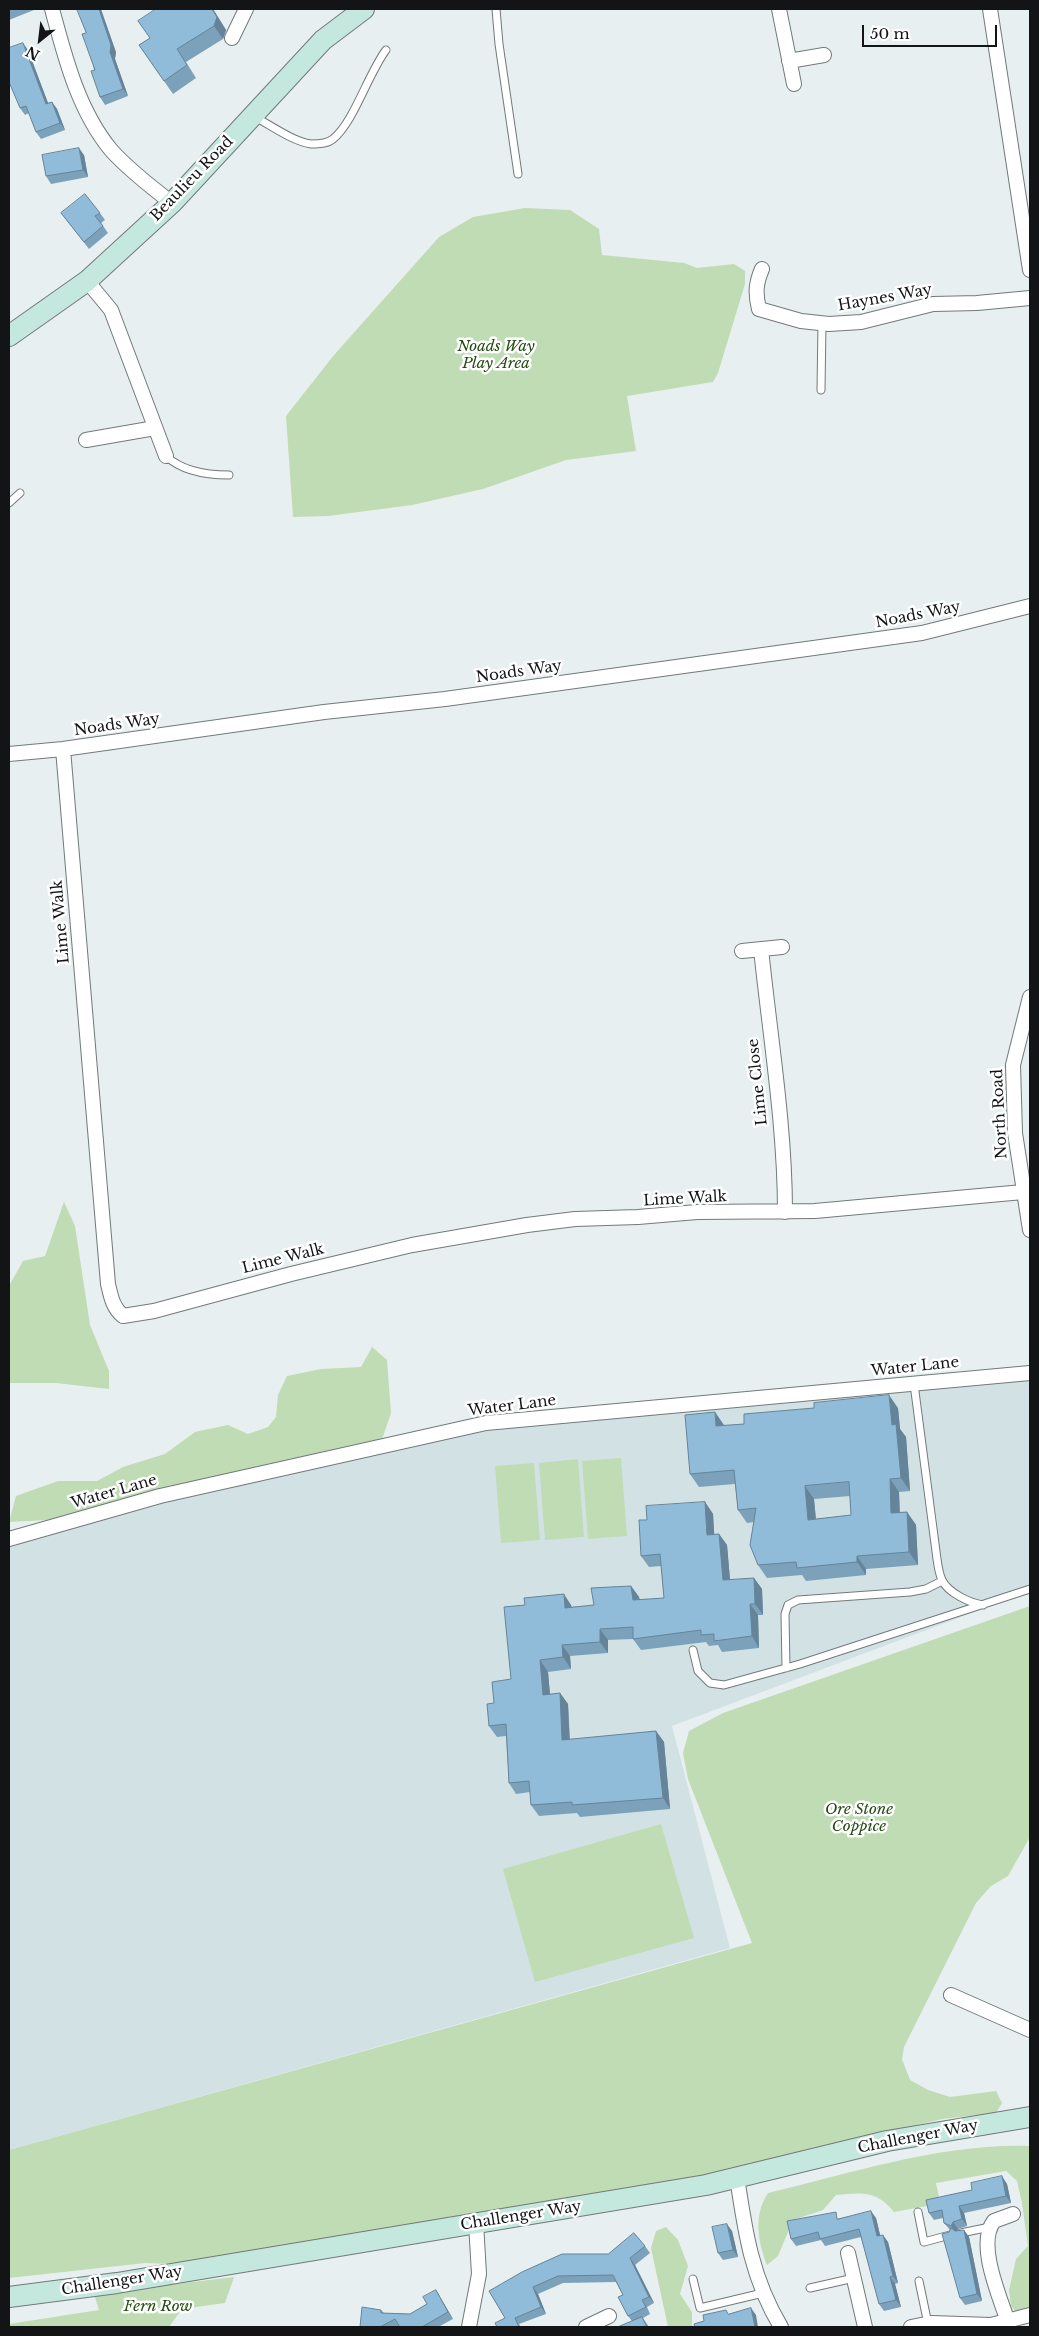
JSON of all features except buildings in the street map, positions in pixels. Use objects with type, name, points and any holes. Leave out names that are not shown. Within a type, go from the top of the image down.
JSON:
[{"type":"street","points":[[52,9],[65,56],[82,103],[111,149],[142,180],[172,203]]},
{"type":"street","points":[[232,38],[246,9]]},
{"type":"street","name":"Beaulieu Road","points":[[9,336],[87,282],[172,203],[323,40],[364,9]]},
{"type":"street","points":[[780,9],[794,84]]},
{"type":"street","points":[[990,9],[1029,248],[1030,270]]},
{"type":"street","points":[[789,62],[824,55]]},
{"type":"street","name":"Haynes Way","points":[[762,269],[757,281],[755,295],[759,308],[800,322],[861,322],[933,304],[977,303],[1030,298]]},
{"type":"street","points":[[87,282],[111,310],[166,456]]},
{"type":"street","points":[[86,440],[156,428]]},
{"type":"street","name":"Noads Way","points":[[9,754],[63,749],[324,712],[445,699],[922,633],[1030,606]]},
{"type":"street","name":"Lime Walk","points":[[63,749],[100,1175],[105,1256],[108,1284],[113,1304],[117,1312],[123,1316],[154,1311],[291,1274],[412,1245],[484,1232],[575,1220],[638,1218],[697,1212],[785,1212],[885,1206],[1023,1192]]},
{"type":"street","points":[[742,951],[782,947]]},
{"type":"street","name":"Lime Close","points":[[761,949],[785,1187],[785,1212]]},
{"type":"street","name":"North Road","points":[[1030,997],[1013,1065],[1015,1133],[1030,1230]]},
{"type":"street","name":"Water Lane","points":[[9,1539],[160,1496],[486,1423],[1030,1373]]},
{"type":"street","points":[[951,1995],[1030,2030]]},
{"type":"street","name":"Challenger Way","points":[[9,2297],[117,2283],[706,2185],[887,2140],[1030,2117]]},
{"type":"street","points":[[737,2177],[746,2238],[754,2269],[763,2293],[781,2327]]},
{"type":"street","points":[[1008,2322],[994,2280],[988,2242],[990,2226],[1000,2217],[1013,2214]]},
{"type":"street","points":[[469,2327],[479,2274],[476,2223]]},
{"type":"street","points":[[848,2253],[865,2327]]},
{"type":"street","points":[[911,2327],[928,2324],[972,2326],[1008,2322],[1030,2315]]},
{"type":"street","points":[[586,2327],[610,2316]]},
{"type":"lane","points":[[496,9],[499,44],[518,174]]},
{"type":"lane","points":[[253,115],[289,136],[309,144],[322,144],[332,140],[346,126],[372,73],[386,50]]},
{"type":"lane","points":[[821,390],[822,323]]},
{"type":"lane","points":[[166,456],[176,465],[192,470],[214,475],[229,475]]},
{"type":"lane","points":[[9,503],[20,493]]},
{"type":"lane","points":[[914,1384],[937,1559],[942,1581],[958,1596],[972,1603],[984,1605]]},
{"type":"lane","points":[[786,1668],[785,1614],[788,1606],[798,1600],[910,1592],[926,1589],[942,1581]]},
{"type":"lane","points":[[693,1650],[698,1671],[710,1683],[724,1685],[786,1668],[1030,1589]]},
{"type":"lane","points":[[918,2212],[924,2242],[951,2235]]},
{"type":"lane","points":[[961,2233],[990,2226]]},
{"type":"lane","points":[[810,2288],[854,2278]]},
{"type":"lane","points":[[693,2279],[700,2308],[763,2293]]},
{"type":"lane","points":[[919,2281],[928,2324]]},
{"type":"shaded area","points":[[1030,1373],[1030,1591],[672,1726],[730,1948],[9,2150],[9,1539],[486,1423]]},
{"type":"green space","name":"Noads Way Play Area","points":[[525,208],[570,210],[599,229],[602,255],[684,263],[697,268],[734,264],[745,271],[745,284],[718,373],[713,382],[627,396],[636,451],[566,460],[483,489],[412,505],[328,516],[293,517],[286,416],[334,355],[439,237],[473,217]]},
{"type":"green space","points":[[64,1202],[75,1226],[90,1325],[109,1371],[109,1389],[56,1383],[9,1383],[9,1286],[23,1261],[45,1256]]},
{"type":"green space","points":[[372,1347],[387,1360],[391,1413],[378,1451],[172,1498],[47,1520],[9,1522],[16,1496],[58,1481],[97,1481],[123,1467],[165,1454],[195,1432],[228,1425],[248,1434],[268,1427],[276,1417],[278,1395],[287,1376],[321,1369],[361,1367]]},
{"type":"green space","points":[[621,1458],[627,1536],[588,1539],[582,1461]]},
{"type":"green space","points":[[578,1459],[584,1537],[545,1540],[539,1463]]},
{"type":"green space","points":[[534,1463],[540,1540],[501,1543],[495,1466]]},
{"type":"green space","name":"Ore Stone Coppice","points":[[1030,1606],[1030,1837],[1008,1876],[991,1886],[976,1903],[904,2047],[902,2059],[910,2080],[928,2090],[950,2097],[996,2091],[1002,2103],[996,2113],[942,2119],[696,2180],[173,2264],[145,2263],[9,2278],[9,2150],[752,1943],[688,1779],[683,1753],[689,1731],[723,1713]]},
{"type":"green space","points":[[661,1824],[694,1938],[535,1982],[503,1869]]},
{"type":"green space","points":[[997,2146],[1030,2146],[1030,2308],[1016,2312],[1011,2306],[1009,2290],[1016,2259],[1028,2246],[1017,2181],[1006,2171],[936,2183],[940,2202],[938,2204],[894,2212],[875,2196],[868,2194],[836,2195],[823,2210],[793,2220],[778,2256],[767,2265],[758,2229],[760,2210],[768,2193],[931,2154]]},
{"type":"green space","points":[[666,2227],[678,2240],[688,2266],[680,2294],[692,2312],[692,2327],[668,2327],[651,2248],[656,2231]]},
{"type":"green space","name":"Fern Row","points":[[234,2277],[225,2303],[182,2309],[169,2327],[9,2327],[9,2324],[99,2310],[94,2294]]}]
